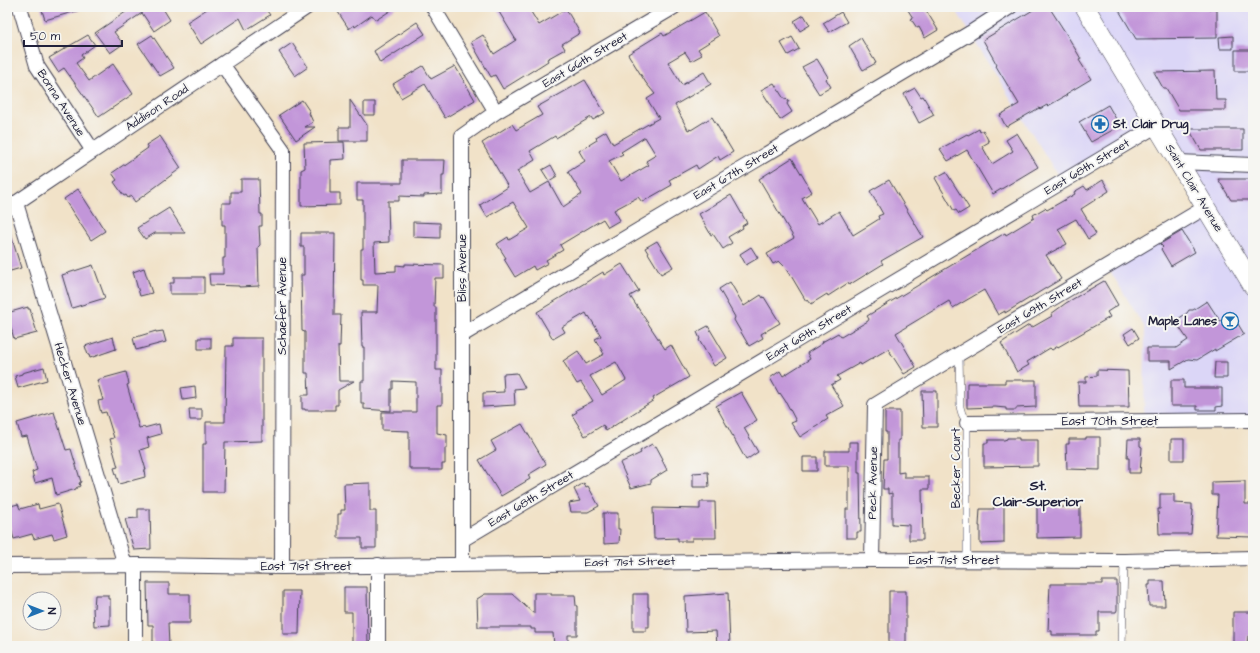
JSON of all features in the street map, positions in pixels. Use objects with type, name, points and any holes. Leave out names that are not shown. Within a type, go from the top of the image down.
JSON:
[{"type":"main road","name":"Saint Clair Avenue","points":[[1085,7],[1253,286]]},
{"type":"street","name":"Bonna Avenue","points":[[20,7],[37,66],[93,151]]},
{"type":"street","name":"Addison Road","points":[[12,206],[222,64],[287,13],[307,7]]},
{"type":"street","points":[[433,7],[496,112]]},
{"type":"street","name":"East 66th Street","points":[[496,112],[674,7]]},
{"type":"street","name":"East 67th Street","points":[[462,335],[970,33],[1010,7]]},
{"type":"street","name":"Schaefer Avenue","points":[[222,64],[282,150],[282,567]]},
{"type":"street","name":"Bliss Avenue","points":[[462,564],[462,136],[496,112]]},
{"type":"street","name":"East 68th Street","points":[[462,540],[1156,126]]},
{"type":"street","points":[[1178,162],[1253,165]]},
{"type":"street","name":"Hecker Avenue","points":[[12,206],[130,565],[135,646]]},
{"type":"street","name":"East 69th Street","points":[[875,405],[1206,208]]},
{"type":"street","name":"Peck Avenue","points":[[872,560],[875,405]]},
{"type":"street","name":"East 70th Street","points":[[967,423],[1253,420]]},
{"type":"street","name":"East 71st Street","points":[[7,566],[130,565],[282,567],[872,560],[1124,562],[1253,558]]},
{"type":"street","points":[[378,565],[378,646]]},
{"type":"lane","name":"Becker Court","points":[[959,354],[960,407],[967,423],[967,560]]},
{"type":"lane","points":[[1122,646],[1124,562]]},
{"type":"shaded area","points":[[954,7],[1253,7],[1253,420],[1144,421],[1145,328],[1107,266],[1205,207],[1157,126],[1062,182]]},
{"type":"building","points":[[41,7],[80,7],[80,10],[45,20]]},
{"type":"building","points":[[133,7],[162,7],[170,20],[154,31],[142,13],[114,32],[123,44],[110,53],[95,33]]},
{"type":"building","points":[[210,7],[264,7],[270,15],[246,30],[240,18],[201,44],[187,22]]},
{"type":"building","points":[[347,7],[396,7],[376,20],[372,15],[355,27],[354,25],[349,29],[338,12]]},
{"type":"building","points":[[496,7],[528,7],[539,25],[566,9],[580,33],[562,44],[565,49],[547,59],[548,61],[503,89],[495,75],[491,77],[471,42],[483,35],[494,54],[516,40]]},
{"type":"building","points":[[906,7],[924,7],[938,30],[925,38],[919,27],[917,28],[911,19],[913,18]]},
{"type":"building","points":[[1038,7],[1049,7],[1081,59],[1079,60],[1091,79],[1048,106],[1039,108],[1006,127],[1000,115],[1019,104],[996,66],[997,65],[983,40]]},
{"type":"building","points":[[1117,7],[1147,7],[1147,9],[1217,9],[1217,38],[1136,39]]},
{"type":"building","points":[[705,12],[719,36],[698,49],[702,55],[691,61],[685,52],[668,62],[682,85],[704,72],[711,84],[675,105],[688,130],[691,130],[712,117],[733,152],[720,160],[718,156],[698,169],[696,165],[669,180],[672,185],[642,202],[638,197],[614,210],[620,220],[608,227],[603,219],[560,245],[563,250],[546,260],[548,263],[535,270],[533,266],[515,277],[497,244],[508,237],[509,240],[529,228],[513,202],[487,217],[480,205],[508,187],[482,143],[512,124],[516,130],[542,115],[537,107],[585,80],[605,113],[593,120],[591,117],[556,138],[555,136],[530,151],[535,160],[517,171],[530,193],[549,182],[563,207],[582,194],[568,172],[585,161],[579,151],[597,140],[596,137],[606,131],[613,144],[659,118],[647,99],[655,94],[646,83],[628,54],[662,33],[664,36]],"holes":[[[645,137],[656,155],[646,161],[649,165],[621,181],[609,161],[623,154],[621,152]]]},
{"type":"building","points":[[841,12],[847,22],[829,32],[823,23]]},
{"type":"building","points":[[804,15],[810,25],[800,31],[794,21]]},
{"type":"building","points":[[417,22],[425,34],[380,63],[374,51]]},
{"type":"building","points":[[88,35],[95,45],[81,55],[83,58],[76,63],[89,81],[113,64],[133,94],[99,117],[64,68],[58,72],[49,58]]},
{"type":"building","points":[[152,35],[174,68],[160,76],[138,44]]},
{"type":"building","points":[[1233,36],[1233,49],[1220,49],[1219,37]]},
{"type":"building","points":[[792,37],[799,49],[788,55],[781,43]]},
{"type":"building","points":[[861,38],[876,63],[863,70],[849,46]]},
{"type":"building","points":[[292,43],[308,67],[295,76],[279,52]]},
{"type":"building","points":[[1235,50],[1250,50],[1250,71],[1235,71]]},
{"type":"building","points":[[817,59],[828,77],[826,79],[831,87],[819,94],[802,67]]},
{"type":"building","points":[[423,66],[431,79],[455,66],[475,100],[445,118],[425,84],[401,98],[393,84]]},
{"type":"building","points":[[1215,71],[1216,100],[1226,100],[1226,110],[1179,110],[1166,88],[1163,88],[1154,72]]},
{"type":"building","points":[[774,83],[784,99],[789,100],[787,104],[792,112],[780,120],[761,90]]},
{"type":"building","points":[[915,88],[921,97],[923,96],[934,115],[919,123],[904,94]]},
{"type":"building","points":[[302,100],[310,112],[309,113],[313,122],[305,127],[315,127],[296,140],[279,115]]},
{"type":"building","points":[[350,100],[367,125],[367,141],[339,141],[339,127],[350,127]]},
{"type":"building","points":[[364,102],[375,102],[375,115],[364,115]]},
{"type":"building","name":"St. Clair Drug","points":[[1108,105],[1120,126],[1091,142],[1079,122]]},
{"type":"building","points":[[979,129],[980,132],[983,130],[989,142],[982,146],[992,164],[1013,151],[1006,140],[1017,133],[1038,167],[993,194],[967,150],[948,161],[940,149]]},
{"type":"building","points":[[1189,129],[1243,129],[1243,150],[1201,150]]},
{"type":"building","points":[[160,136],[181,168],[135,202],[131,196],[128,198],[126,195],[124,196],[114,182],[117,180],[112,173],[148,148],[146,145]]},
{"type":"building","points":[[344,142],[345,159],[330,160],[330,193],[340,193],[340,205],[301,206],[301,170],[305,168],[304,143]]},
{"type":"building","points":[[792,158],[812,192],[802,198],[818,224],[839,211],[853,235],[871,224],[879,219],[878,216],[883,214],[870,191],[889,180],[923,237],[881,261],[883,264],[849,285],[848,283],[828,296],[827,294],[811,304],[808,300],[806,301],[787,269],[779,261],[773,264],[767,254],[794,238],[759,179]]},
{"type":"building","points":[[402,160],[445,160],[444,175],[442,175],[442,194],[424,195],[424,197],[399,196],[399,201],[388,201],[389,242],[374,243],[375,272],[396,271],[396,265],[405,266],[405,264],[444,265],[444,278],[435,278],[434,307],[436,307],[436,370],[442,370],[442,405],[437,405],[437,433],[447,435],[445,464],[442,464],[442,470],[412,470],[412,468],[409,468],[409,431],[382,430],[382,412],[416,412],[416,382],[393,381],[393,389],[391,389],[391,411],[364,409],[364,403],[361,403],[361,381],[364,381],[364,347],[362,347],[361,312],[377,312],[378,285],[363,285],[363,280],[361,280],[361,249],[363,249],[363,200],[357,200],[357,183],[402,183]]},
{"type":"building","points":[[551,165],[557,176],[549,181],[542,170]]},
{"type":"building","points":[[946,172],[969,208],[959,214],[956,210],[954,211],[935,178]]},
{"type":"building","points":[[241,179],[259,179],[260,214],[262,214],[262,226],[259,226],[259,286],[239,287],[210,285],[209,274],[223,274],[223,258],[225,258],[225,225],[222,225],[222,203],[231,203],[231,192],[241,192]]},
{"type":"building","points":[[1218,179],[1253,179],[1253,200],[1231,200]]},
{"type":"building","points":[[1103,180],[1109,191],[1081,209],[1096,234],[1088,239],[1076,219],[1058,229],[1067,244],[1046,255],[1061,279],[1005,313],[1005,311],[998,315],[984,290],[953,308],[949,301],[896,333],[916,367],[904,374],[888,349],[861,365],[860,363],[837,376],[840,380],[831,385],[844,406],[826,416],[828,419],[800,437],[791,423],[796,421],[786,402],[780,393],[779,394],[770,378],[780,371],[783,376],[810,359],[807,353],[823,343],[822,342],[838,333],[841,337],[868,321],[869,319],[867,316],[1005,233],[1006,235],[1034,218],[1033,215],[1045,208],[1047,210],[1075,194],[1074,192],[1084,186],[1087,190]]},
{"type":"building","points":[[78,189],[105,231],[91,240],[64,199]]},
{"type":"building","points":[[731,195],[747,223],[742,226],[743,228],[728,237],[732,243],[723,249],[713,234],[711,235],[699,214]]},
{"type":"building","points":[[169,208],[185,233],[155,233],[145,239],[137,228]]},
{"type":"building","points":[[413,222],[440,223],[440,238],[413,237]]},
{"type":"building","points":[[1182,231],[1195,252],[1171,266],[1161,249],[1163,247],[1160,244]]},
{"type":"building","points":[[7,232],[10,232],[21,268],[7,272]]},
{"type":"building","points":[[301,233],[335,233],[334,315],[341,315],[340,346],[338,346],[339,381],[354,381],[338,390],[338,405],[335,405],[335,410],[302,409],[302,395],[309,395],[308,373],[305,373],[305,332],[302,331],[301,275],[304,275],[304,247],[301,247]]},
{"type":"building","points":[[657,241],[673,267],[661,274],[645,248]]},
{"type":"building","points":[[751,247],[758,258],[746,265],[740,254]]},
{"type":"building","points":[[622,264],[639,291],[630,296],[665,349],[671,345],[689,377],[653,398],[654,400],[606,431],[603,425],[585,436],[572,415],[577,412],[576,410],[593,401],[581,382],[577,384],[563,361],[578,351],[586,364],[604,354],[595,339],[601,336],[586,313],[562,327],[565,332],[553,339],[537,312],[603,272],[604,275]],"holes":[[[616,362],[626,380],[602,395],[590,376]]]},
{"type":"building","points":[[93,265],[105,298],[72,308],[62,275]]},
{"type":"building","points":[[144,268],[152,293],[140,296],[133,272]]},
{"type":"building","points":[[174,277],[204,277],[204,294],[170,294],[170,283],[174,283]]},
{"type":"building","points":[[1104,281],[1118,305],[1107,312],[1110,317],[1058,347],[1052,350],[1050,348],[1027,362],[1029,365],[1017,372],[1001,343],[1029,325],[1031,328],[1052,316],[1051,314],[1066,303]]},
{"type":"building","points":[[730,282],[744,306],[761,295],[763,298],[764,297],[780,323],[761,334],[763,338],[749,346],[719,289]]},
{"type":"building","points":[[1207,301],[1220,321],[1232,314],[1244,334],[1197,360],[1188,359],[1171,369],[1171,361],[1147,361],[1147,348],[1176,348],[1188,340],[1175,321],[1189,310],[1193,310]]},
{"type":"building","points":[[28,307],[28,309],[30,309],[37,333],[14,339],[7,313]]},
{"type":"building","points":[[708,326],[727,358],[714,366],[699,340],[700,339],[697,332]]},
{"type":"building","points":[[1133,328],[1139,338],[1130,344],[1124,334]]},
{"type":"building","points":[[156,331],[163,331],[166,342],[136,350],[133,338]]},
{"type":"building","points":[[113,337],[116,349],[90,358],[85,346]]},
{"type":"building","points":[[198,338],[211,338],[211,349],[198,349]]},
{"type":"building","points":[[233,338],[262,338],[262,441],[225,442],[224,492],[203,492],[203,444],[206,444],[206,422],[225,422],[226,346],[233,346]]},
{"type":"building","points":[[1215,362],[1227,362],[1227,378],[1214,378]]},
{"type":"building","points":[[44,367],[47,380],[18,388],[15,376]]},
{"type":"building","points":[[1097,370],[1128,371],[1129,407],[1079,407],[1078,382],[1086,382],[1086,377],[1097,376]]},
{"type":"building","points":[[126,372],[129,384],[127,385],[139,428],[159,424],[161,434],[147,438],[149,447],[140,450],[146,470],[144,470],[145,477],[119,484],[114,468],[118,467],[110,439],[114,438],[106,412],[101,413],[98,401],[103,400],[97,380]]},
{"type":"building","points":[[517,373],[525,388],[514,389],[515,405],[483,407],[483,393],[504,392],[503,374]]},
{"type":"building","points":[[1005,380],[1036,380],[1036,407],[1016,408],[1016,410],[1006,410],[1006,408],[995,407],[967,408],[967,383],[1005,383]]},
{"type":"building","points":[[1171,380],[1184,380],[1184,388],[1222,388],[1222,406],[1216,407],[1216,410],[1197,410],[1197,406],[1171,406]]},
{"type":"building","points":[[195,386],[196,398],[183,400],[181,388]]},
{"type":"building","points":[[922,391],[937,391],[937,427],[923,427]]},
{"type":"building","points":[[741,392],[757,420],[744,428],[758,452],[746,460],[716,406]]},
{"type":"building","points":[[189,409],[202,409],[202,420],[190,420]]},
{"type":"building","points":[[885,411],[900,411],[898,473],[904,472],[904,477],[929,477],[929,489],[922,489],[923,540],[909,540],[909,525],[892,524],[892,493],[888,494],[888,489],[883,489],[884,459],[887,459]]},
{"type":"building","points":[[54,412],[66,450],[71,449],[81,482],[79,483],[80,486],[76,489],[56,495],[52,478],[35,483],[32,472],[37,470],[27,436],[21,437],[17,423]]},
{"type":"building","points":[[522,424],[546,464],[528,475],[530,479],[501,496],[479,460],[496,450],[491,441]]},
{"type":"building","points":[[1086,437],[1100,437],[1100,470],[1067,469],[1066,444],[1069,444],[1069,439],[1086,439]]},
{"type":"building","points":[[1007,438],[1019,438],[1019,440],[1038,440],[1038,466],[984,467],[984,443],[988,443],[988,440],[1004,440]]},
{"type":"building","points":[[1128,439],[1140,439],[1140,446],[1142,447],[1140,473],[1129,473],[1129,458],[1127,458]]},
{"type":"building","points":[[1171,439],[1184,439],[1184,460],[1171,460]]},
{"type":"building","points":[[849,442],[858,442],[861,532],[857,532],[857,538],[846,538],[846,509],[849,509],[849,466],[825,466],[825,451],[849,451]]},
{"type":"building","points":[[652,444],[654,447],[656,446],[667,470],[651,480],[651,483],[631,488],[620,463],[641,453],[640,451]]},
{"type":"building","points":[[803,457],[817,457],[817,471],[803,471]]},
{"type":"building","points":[[708,472],[709,487],[693,487],[693,473]]},
{"type":"building","points":[[1245,481],[1245,504],[1253,504],[1253,537],[1216,536],[1218,495],[1212,495],[1212,482]]},
{"type":"building","points":[[370,483],[370,511],[376,511],[376,548],[362,548],[362,538],[338,538],[338,514],[341,514],[341,510],[345,510],[344,484]]},
{"type":"building","points":[[584,483],[586,487],[588,486],[599,506],[588,512],[571,512],[569,503],[580,501],[574,489]]},
{"type":"building","points":[[1160,494],[1174,494],[1174,503],[1192,504],[1191,534],[1159,534],[1158,509],[1160,509]]},
{"type":"building","points":[[700,502],[715,502],[716,538],[692,538],[692,541],[678,541],[678,538],[654,539],[653,508],[700,509]]},
{"type":"building","points":[[1054,503],[1054,507],[1080,507],[1080,537],[1037,538],[1037,504]]},
{"type":"building","points":[[18,504],[20,509],[38,504],[39,509],[58,504],[67,535],[54,539],[52,534],[34,539],[32,534],[14,539],[7,516],[7,507]]},
{"type":"building","points":[[994,504],[1004,504],[1004,543],[980,544],[980,509],[994,509]]},
{"type":"building","points":[[138,509],[150,509],[151,549],[134,550],[125,519],[138,518]]},
{"type":"building","points":[[603,513],[618,513],[618,529],[620,529],[619,543],[604,544]]},
{"type":"building","points":[[1102,581],[1117,581],[1117,610],[1116,612],[1099,612],[1099,631],[1096,631],[1096,635],[1052,635],[1052,631],[1048,631],[1050,584],[1102,584]]},
{"type":"building","points":[[1150,581],[1164,581],[1165,606],[1149,606],[1148,585],[1150,585]]},
{"type":"building","points":[[147,583],[169,583],[169,594],[190,594],[190,623],[168,623],[169,646],[153,646],[153,625],[148,625]]},
{"type":"building","points":[[344,587],[367,587],[368,646],[352,646],[352,612],[344,612]]},
{"type":"building","points":[[283,591],[300,591],[299,634],[283,634]]},
{"type":"building","points":[[889,591],[906,591],[905,646],[894,646],[894,643],[889,643]]},
{"type":"building","points":[[534,593],[575,595],[577,606],[577,635],[568,635],[568,646],[554,646],[553,633],[535,633],[535,629],[531,629],[531,627],[478,627],[477,599],[485,594],[512,594],[534,614]]},
{"type":"building","points":[[728,593],[730,646],[717,646],[716,631],[686,632],[685,596]]},
{"type":"building","points":[[633,594],[648,594],[649,627],[646,627],[646,631],[633,631]]},
{"type":"building","points":[[95,595],[108,595],[108,599],[110,599],[110,625],[94,626],[93,608]]},
{"type":"building","points":[[1233,612],[1253,612],[1253,636],[1248,636],[1247,644],[1233,644]]},
{"type":"place","name":"St. Clair Drug","points":[[1100,124]]},
{"type":"place","name":"Maple Lanes","points":[[1230,321]]},
{"type":"district","name":"St. Clair-Superior","points":[[1038,494]]}]
